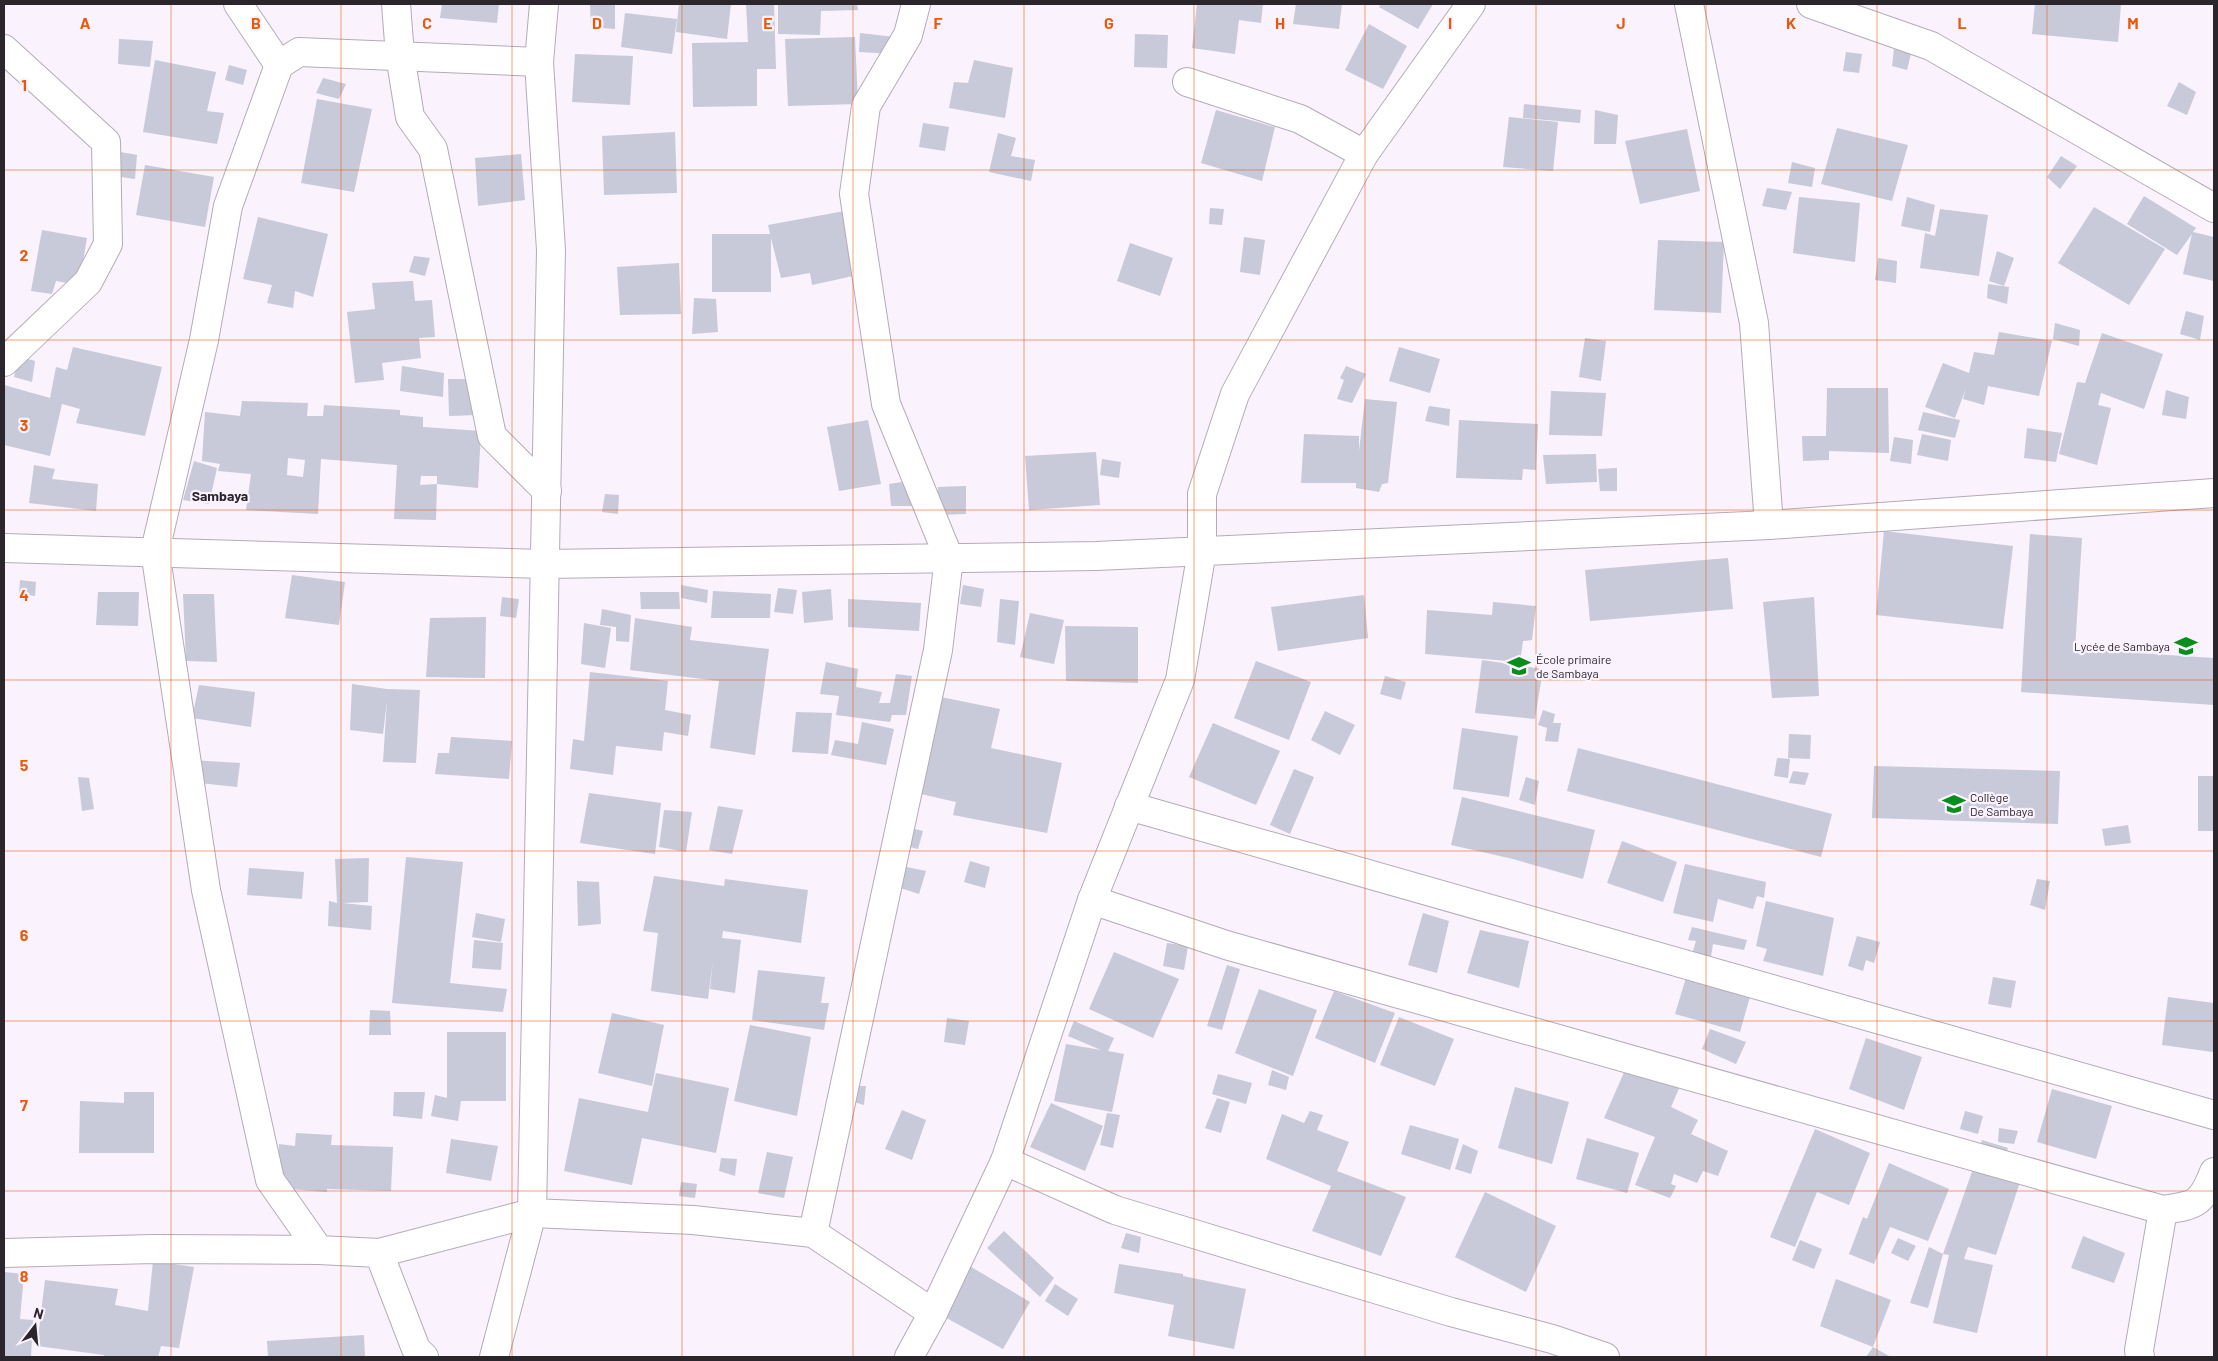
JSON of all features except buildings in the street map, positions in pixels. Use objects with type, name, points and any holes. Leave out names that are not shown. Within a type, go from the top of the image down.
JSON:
[{"type":"street","points":[[238,4],[279,65]]},
{"type":"street","points":[[396,4],[400,55],[410,117],[433,149],[492,436],[547,491]]},
{"type":"street","points":[[494,1357],[532,1213],[551,250],[539,62],[544,4]]},
{"type":"street","points":[[813,1234],[938,650],[949,558],[886,404],[854,194],[866,106],[908,35],[916,4]]},
{"type":"street","points":[[908,1357],[933,1313],[1005,1161],[1092,900],[1180,680],[1202,552],[1202,494],[1235,394],[1364,154],[1471,4]]},
{"type":"street","points":[[1690,4],[1754,323],[1769,524]]},
{"type":"street","points":[[1810,4],[1931,46],[2214,208]]},
{"type":"street","points":[[4,49],[106,142],[108,244],[88,282],[4,362]]},
{"type":"street","points":[[319,1250],[270,1180],[206,890],[155,552],[204,340],[228,206],[279,65],[299,52],[539,62]]},
{"type":"street","points":[[1187,82],[1300,119],[1364,154]]},
{"type":"street","points":[[4,548],[545,564],[1096,556],[1769,524],[2214,493]]},
{"type":"street","points":[[1129,806],[2214,1115]]},
{"type":"street","points":[[1092,900],[1226,946],[2162,1210],[2192,1206],[2206,1192],[2214,1172]]},
{"type":"street","points":[[1005,1161],[1115,1210],[1441,1309],[1552,1339],[1605,1357]]},
{"type":"street","points":[[2140,1357],[2139,1350],[2162,1210]]},
{"type":"street","points":[[4,1253],[154,1249],[319,1250],[379,1253],[532,1213],[693,1220],[813,1234],[933,1313]]},
{"type":"street","points":[[379,1253],[416,1349],[424,1357]]},
{"type":"place","name":"Lycée de Sambaya","points":[[2186,646]]},
{"type":"place","name":"École primaire de Sambaya","points":[[1519,666]]},
{"type":"place","name":"Collège De Sambaya","points":[[1954,804]]},
{"type":"district","name":"Sambaya","points":[[220,495]]}]
